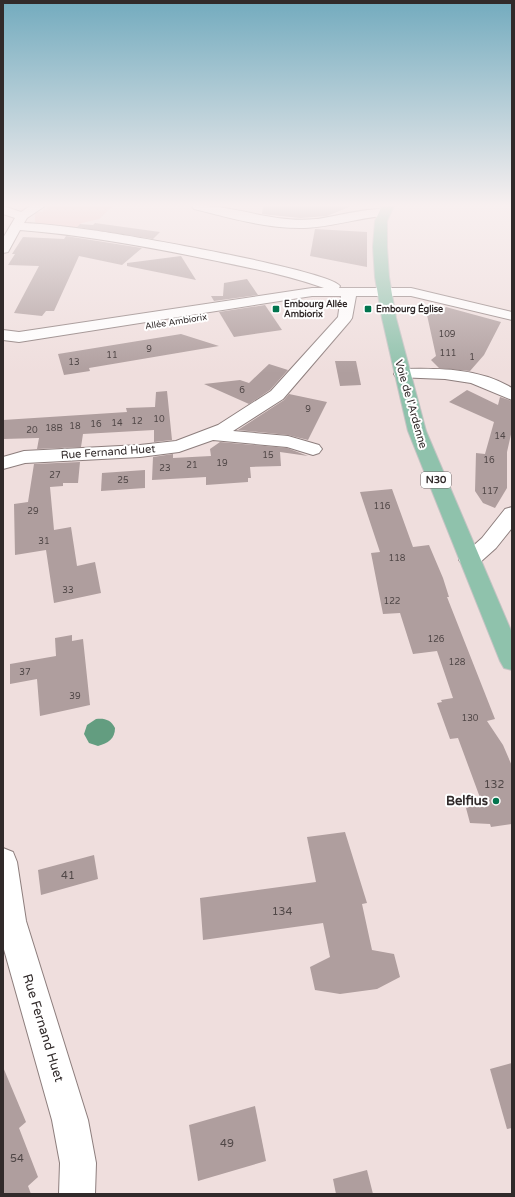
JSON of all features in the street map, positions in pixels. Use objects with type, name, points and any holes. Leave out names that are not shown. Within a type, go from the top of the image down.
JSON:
[{"type":"main road","name":"Voie de l'Ardenne","points":[[381,262],[384,292],[402,374],[417,431],[512,661]]},
{"type":"street","points":[[245,262],[285,270],[349,293]]},
{"type":"street","name":"Allée Ambiorix","points":[[3,335],[19,337],[312,292],[411,292],[512,316]]},
{"type":"street","name":"Allée Ambiorix","points":[[3,350],[349,293]]},
{"type":"street","name":"Rue Fernand Huet","points":[[3,463],[24,457],[140,452],[178,446],[224,429],[277,395],[345,318],[349,293]]},
{"type":"street","points":[[402,374],[430,373],[468,378],[492,384],[512,395]]},
{"type":"street","name":"Rue Fernand Huet","points":[[211,434],[288,442],[313,449]]},
{"type":"street","points":[[470,560],[489,543],[512,514]]},
{"type":"street","name":"Rue Fernand Huet","points":[[3,862],[11,921],[70,1120],[78,1163],[78,1194]]},
{"type":"shaded area","points":[[96,719],[107,720],[112,723],[115,728],[112,738],[98,746],[89,743],[84,734],[87,725]]},
{"type":"building","points":[[10,262],[76,262],[54,311],[46,311],[42,316],[14,313],[39,266],[8,265]]},
{"type":"building","points":[[107,262],[126,262],[122,265]]},
{"type":"building","points":[[185,262],[196,280],[127,266],[127,263]]},
{"type":"building","points":[[340,262],[367,262],[367,267]]},
{"type":"building","points":[[247,279],[258,295],[214,301],[211,296],[223,296],[224,283]]},
{"type":"building","points":[[265,305],[282,330],[234,337],[219,312]]},
{"type":"building","points":[[446,307],[501,322],[484,355],[470,371],[439,368],[431,360],[436,356],[427,315],[442,311]]},
{"type":"building","points":[[181,334],[219,346],[89,368],[90,371],[64,375],[58,354]]},
{"type":"building","points":[[335,361],[356,361],[361,385],[340,386]]},
{"type":"building","points":[[269,364],[288,370],[270,390],[249,404],[204,384],[240,380],[249,383]]},
{"type":"building","points":[[467,390],[498,405],[500,397],[512,401],[512,430],[507,452],[507,488],[495,508],[483,503],[475,491],[476,453],[485,454],[494,422],[449,402]]},
{"type":"building","points":[[167,391],[172,440],[154,442],[154,430],[83,434],[81,447],[37,449],[39,438],[3,439],[3,420],[127,412],[126,408],[155,407],[156,392]]},
{"type":"building","points":[[289,394],[327,402],[308,440],[288,435],[238,430],[284,400]]},
{"type":"building","points":[[220,442],[287,448],[308,456],[280,452],[281,466],[250,467],[251,478],[248,478],[248,482],[206,485],[206,477],[152,480],[153,457],[173,454],[173,458],[211,456],[210,449]]},
{"type":"building","points":[[80,462],[78,483],[63,483],[63,486],[50,487],[54,530],[71,527],[77,566],[95,562],[101,593],[54,603],[46,550],[15,555],[14,504],[28,502],[34,464]]},
{"type":"building","points":[[145,470],[145,488],[101,491],[102,473]]},
{"type":"building","points":[[392,489],[413,547],[429,545],[443,578],[449,597],[447,597],[495,719],[487,721],[503,745],[512,766],[512,824],[491,827],[490,824],[470,823],[466,808],[482,803],[458,738],[450,739],[437,703],[442,702],[441,700],[453,698],[437,651],[413,654],[400,613],[383,614],[371,553],[380,552],[360,492]]},
{"type":"building","points":[[72,635],[72,641],[83,639],[90,705],[40,716],[37,679],[10,684],[10,664],[56,656],[55,638]]},
{"type":"building","points":[[345,832],[367,903],[362,904],[372,950],[394,954],[400,977],[377,989],[340,994],[315,990],[310,967],[330,957],[323,923],[203,940],[200,898],[316,882],[307,837]]},
{"type":"building","points":[[94,855],[98,879],[41,895],[38,870]]},
{"type":"building","points":[[512,1063],[512,1128],[507,1129],[490,1069]]},
{"type":"building","points":[[3,1067],[26,1122],[19,1128],[38,1177],[28,1186],[31,1194],[3,1194]]},
{"type":"building","points":[[255,1106],[266,1161],[198,1181],[189,1125]]},
{"type":"building","points":[[367,1170],[373,1194],[336,1194],[333,1179]]},
{"type":"place","name":"Embourg Allée Ambiorix","points":[[276,309]]},
{"type":"place","name":"Embourg Église","points":[[368,309]]},
{"type":"place","name":"Belfius","points":[[496,801]]}]
